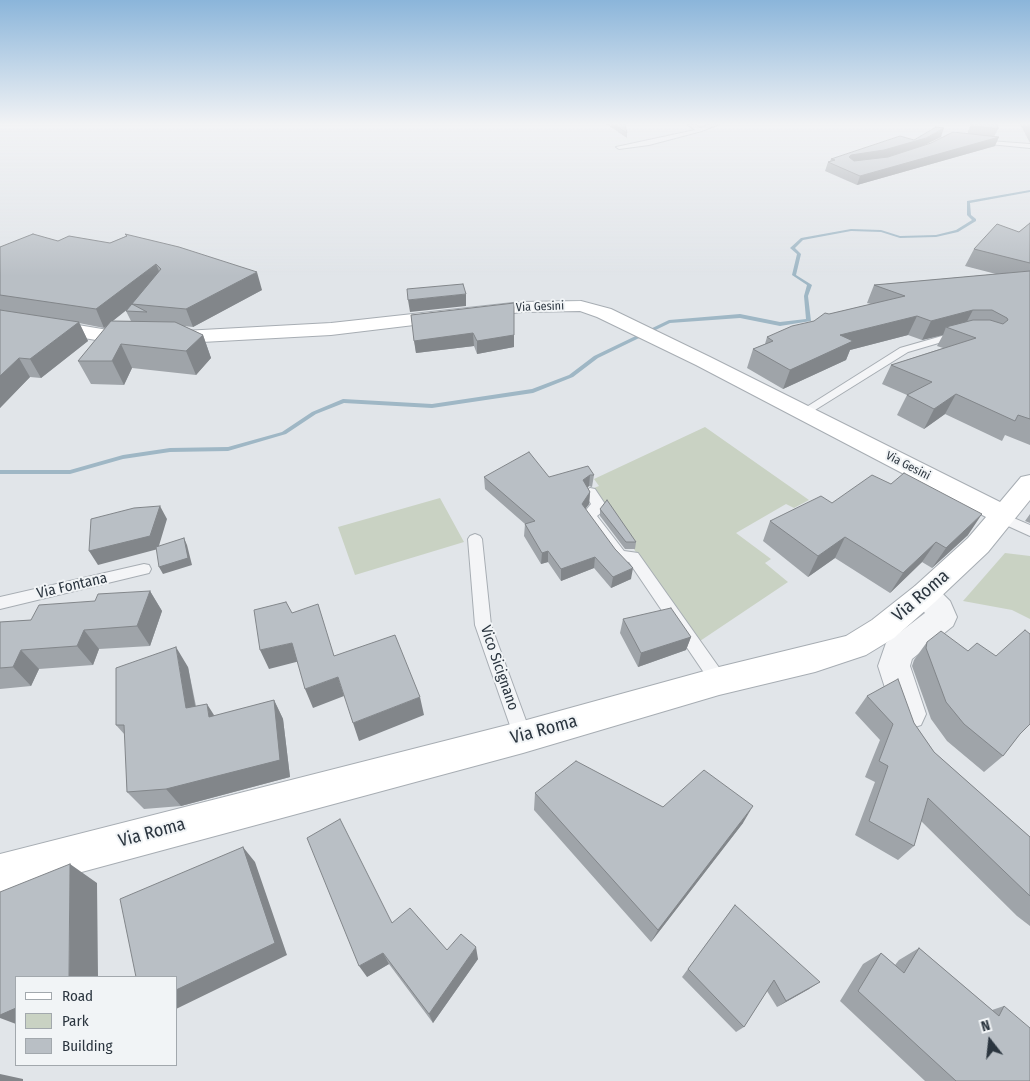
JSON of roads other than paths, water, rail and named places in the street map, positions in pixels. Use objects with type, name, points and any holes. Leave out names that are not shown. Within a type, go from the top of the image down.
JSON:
[{"type":"street","name":"Via Gesini","points":[[0,318],[108,336],[165,338],[331,329],[522,307],[580,306],[604,313],[703,361],[1012,522]]},
{"type":"street","name":"Via Roma","points":[[0,874],[523,737],[719,681],[815,658],[855,646],[883,629],[925,594],[978,545],[1012,522],[1030,483]]},
{"type":"street","points":[[924,741],[914,728],[894,666],[897,652],[942,617],[939,609],[925,594]]},
{"type":"lane","points":[[803,413],[904,350],[963,334]]},
{"type":"lane","points":[[590,492],[598,504],[597,509],[589,515],[620,556],[633,556],[719,681]]},
{"type":"lane","name":"Vico Sicignano","points":[[475,539],[483,625],[523,737]]},
{"type":"lane","name":"Via Fontana","points":[[0,603],[144,569]]},
{"type":"waterway","points":[[0,472],[70,472],[123,457],[170,450],[228,449],[284,433],[314,413],[343,401],[432,406],[533,391],[571,376],[596,357],[669,322],[740,316],[780,324],[809,320],[806,296],[810,285],[794,275],[799,254],[792,248],[802,239],[851,230],[881,231],[900,237],[936,236],[957,231],[975,220],[969,215],[968,202],[1030,191]]}]
